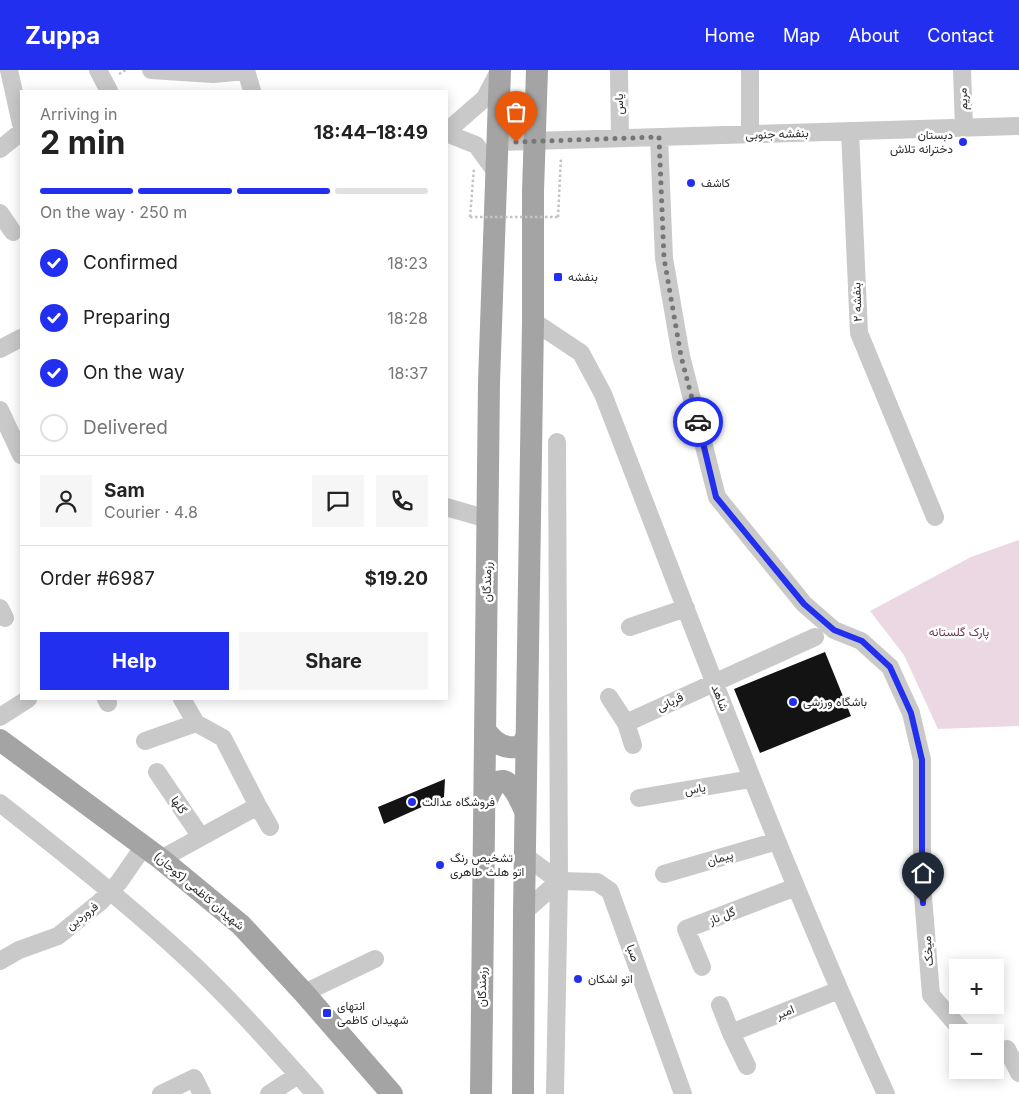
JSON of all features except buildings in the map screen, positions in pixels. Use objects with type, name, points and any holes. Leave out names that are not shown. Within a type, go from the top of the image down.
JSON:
[{"type":"main road","name":"رزمندگان","points":[[481,1094],[489,382],[496,172],[487,143],[500,70]]},
{"type":"main road","points":[[523,1094],[526,737],[537,70]]},
{"type":"main road","points":[[485,730],[492,740],[503,747],[514,748],[522,746],[526,737]]},
{"type":"main road","name":"شهیدان کاظمی (کوجان)","points":[[0,740],[152,853],[241,924],[392,1094]]},
{"type":"main road","points":[[484,806],[493,787],[499,783],[506,782],[517,792],[525,812]]},
{"type":"street","points":[[9,70],[20,120]]},
{"type":"street","points":[[98,70],[108,90]]},
{"type":"street","points":[[151,70],[214,74],[246,71],[252,90]]},
{"type":"street","points":[[448,130],[485,98],[500,70]]},
{"type":"street","name":"یاس","points":[[619,70],[620,138]]},
{"type":"street","points":[[750,70],[750,134]]},
{"type":"street","name":"مریم","points":[[962,70],[964,128]]},
{"type":"street","name":"بنفشه جنوبی","points":[[487,143],[1019,126]]},
{"type":"street","name":"بنفشه ۲","points":[[850,131],[859,333],[935,517]]},
{"type":"street","points":[[0,149],[20,133]]},
{"type":"street","points":[[448,133],[487,143]]},
{"type":"street","name":"میخک","points":[[659,137],[664,258],[681,356],[716,497],[804,604],[834,630],[862,641],[890,667],[911,713],[922,760],[922,884],[931,996],[955,1024]]},
{"type":"street","points":[[0,213],[12,232]]},
{"type":"street","name":"شاهد","points":[[533,321],[581,353],[603,394],[751,779],[839,990],[886,1094]]},
{"type":"street","points":[[0,349],[20,339]]},
{"type":"street","points":[[0,410],[20,453]]},
{"type":"street","points":[[555,1094],[559,882],[558,442]]},
{"type":"street","points":[[448,508],[488,518]]},
{"type":"street","points":[[630,627],[686,608]]},
{"type":"street","name":"قربانی","points":[[626,723],[816,637]]},
{"type":"street","points":[[609,697],[626,723],[633,745]]},
{"type":"street","points":[[0,717],[26,700]]},
{"type":"street","points":[[183,700],[196,723],[223,738],[270,827]]},
{"type":"street","points":[[145,741],[196,723]]},
{"type":"street","name":"گلها","points":[[157,772],[201,838]]},
{"type":"street","name":"یاس","points":[[640,798],[751,779]]},
{"type":"street","points":[[0,802],[182,954],[240,1012],[315,1094]]},
{"type":"street","points":[[152,853],[201,838],[258,806]]},
{"type":"street","name":"پیمان","points":[[664,874],[777,841]]},
{"type":"street","name":"فروردین","points":[[0,961],[18,950],[58,936],[100,902],[119,882],[152,853]]},
{"type":"street","points":[[525,856],[559,882]]},
{"type":"street","points":[[524,912],[559,882]]},
{"type":"street","name":"صبا","points":[[559,882],[597,882],[610,891],[683,1094]]},
{"type":"street","name":"گل ناز","points":[[702,967],[686,929],[796,887]]},
{"type":"street","points":[[304,993],[374,959]]},
{"type":"street","name":"امیر","points":[[731,1033],[839,990]]},
{"type":"street","points":[[720,1005],[747,1066]]},
{"type":"street","points":[[1007,1048],[1019,1073]]},
{"type":"street","points":[[269,1094],[298,1075]]},
{"type":"street","points":[[162,1094],[194,1078],[202,1094]]},
{"type":"path","points":[[487,143],[470,217],[558,217],[561,140]]},
{"type":"green space","name":"پارک گلستانه","points":[[1019,540],[1019,726],[938,729],[904,655],[870,611],[971,557]]},
{"type":"way so far","points":[[516,142],[659,137],[664,258],[681,356],[698,422]]},
{"type":"place","name":"دبستان دخترانه تلاش","points":[[963,142]]},
{"type":"place","name":"کاشف","points":[[691,183]]},
{"type":"place","name":"بنفشه","points":[[558,277]]},
{"type":"place","name":"باشگاه ورزشی","points":[[793,702]]},
{"type":"place","name":"فروشگاه عدالت","points":[[412,802]]},
{"type":"place","name":"تشخیص رنگ اتو هلث طاهری","points":[[440,865]]},
{"type":"place","name":"اتو اشکان","points":[[578,979]]},
{"type":"place","name":"انتهای شهیدان کاظمی","points":[[327,1013]]},
{"type":"route","points":[[698,422],[716,497],[804,604],[834,630],[862,641],[890,667],[911,713],[922,760],[923,903]]}]
